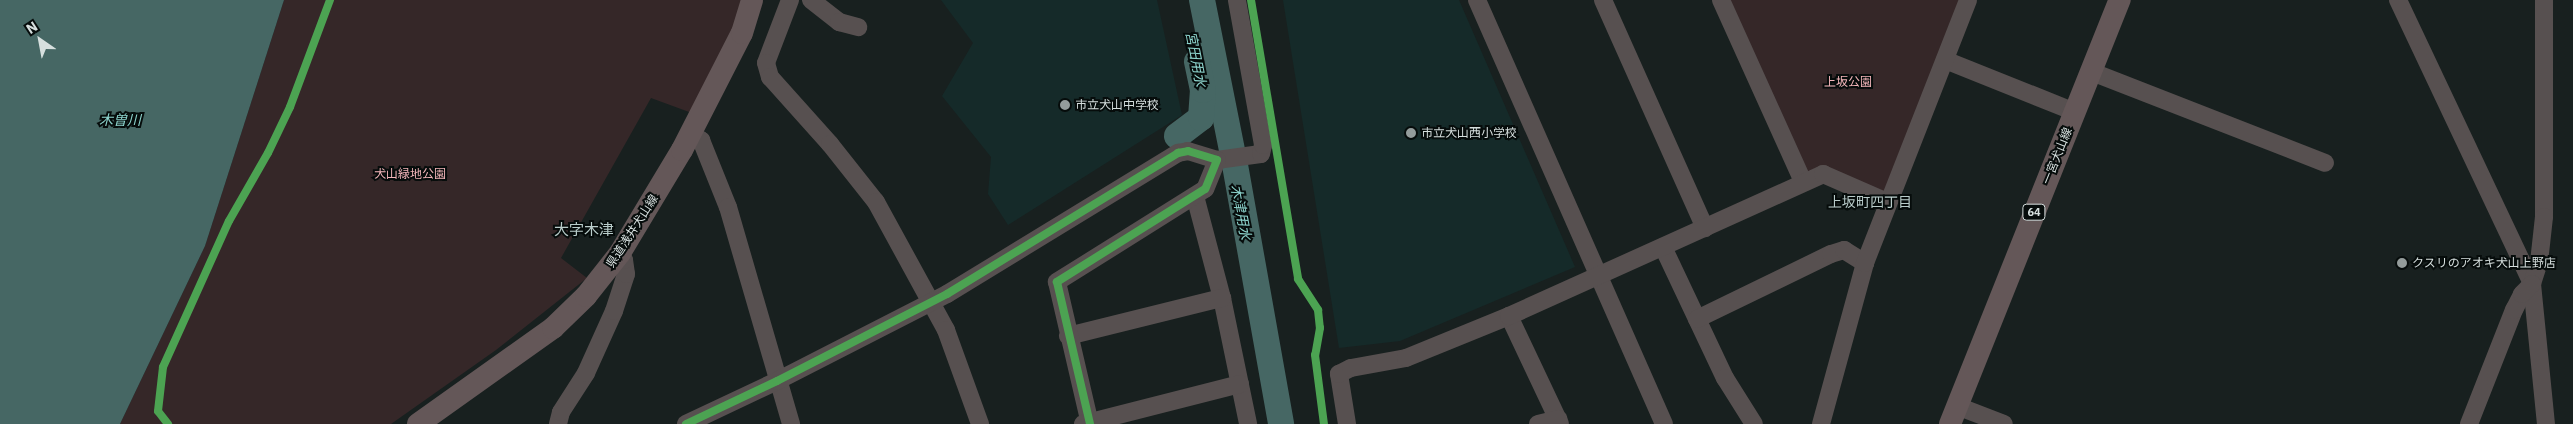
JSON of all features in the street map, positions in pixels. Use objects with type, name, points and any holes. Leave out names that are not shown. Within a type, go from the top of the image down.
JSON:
[{"type":"main road","name":"県道浅井犬山線","points":[[418,424],[554,328],[586,296],[620,253],[690,134],[742,33],[752,0]]},
{"type":"main road","name":"一宮犬山線","points":[[1953,415],[2120,0]]},
{"type":"street","points":[[790,0],[766,63],[770,76],[830,144],[876,202],[946,330],[980,424]]},
{"type":"street","points":[[811,0],[839,22],[858,27]]},
{"type":"street","points":[[686,424],[778,381],[931,302],[1178,153],[1188,151],[1217,160],[1261,154],[1263,145],[1237,0]]},
{"type":"street","points":[[1477,0],[1664,424]]},
{"type":"street","points":[[1603,0],[1705,228]]},
{"type":"street","points":[[1721,0],[1803,182]]},
{"type":"street","points":[[1821,424],[1865,263],[1968,0]]},
{"type":"street","points":[[2398,0],[2532,284],[2546,424]]},
{"type":"street","points":[[2469,424],[2514,310],[2522,294],[2532,284],[2539,262],[2544,217],[2544,0]]},
{"type":"street","points":[[1945,60],[2075,112]]},
{"type":"street","points":[[2092,72],[2325,163]]},
{"type":"street","points":[[690,134],[701,140],[728,207],[791,424]]},
{"type":"street","points":[[1217,160],[1202,194],[1248,424]]},
{"type":"street","points":[[1348,424],[1339,374],[1352,368],[1406,358],[1508,316],[1803,182],[1823,174],[1888,202]]},
{"type":"street","points":[[1202,194],[1057,282],[1088,423],[1240,384]]},
{"type":"street","points":[[1663,247],[1725,378],[1754,424]]},
{"type":"street","points":[[1697,319],[1831,254],[1844,250],[1865,263]]},
{"type":"street","points":[[558,424],[561,412],[586,373],[614,311],[626,274],[624,260],[620,253]]},
{"type":"street","points":[[1068,336],[1222,298]]},
{"type":"street","points":[[1508,316],[1559,421],[1538,424]]},
{"type":"street","points":[[1953,415],[2004,424]]},
{"type":"shaded area","name":"市立犬山中学校","points":[[941,0],[1157,0],[1182,115],[1008,225],[988,194],[991,157],[942,96],[973,43]]},
{"type":"shaded area","name":"市立犬山西小学校","points":[[1283,0],[1459,0],[1575,267],[1400,341],[1339,348]]},
{"type":"green space","name":"犬山緑地公園","points":[[284,0],[752,0],[700,116],[651,98],[561,258],[587,278],[496,350],[391,424],[120,424],[205,246]]},
{"type":"green space","name":"上坂公園","points":[[1721,0],[1968,0],[1887,202],[1823,174],[1803,182]]},
{"type":"water","name":"木曽川","points":[[0,0],[284,0],[205,246],[120,424],[0,424]]},
{"type":"waterway","name":"木津用水","points":[[1202,0],[1235,165],[1281,424]]},
{"type":"waterway","name":"宮田用水","points":[[1177,136],[1201,118],[1203,90],[1197,62]]},
{"type":"cycle path","points":[[168,424],[158,411],[163,367],[229,221],[268,153],[290,107],[330,0]]},
{"type":"cycle path","points":[[1251,0],[1298,279],[1318,310],[1320,328],[1315,355],[1324,424]]},
{"type":"cycle path","points":[[686,424],[777,381],[947,294],[1178,153],[1188,151],[1217,160],[1205,189],[1057,282],[1090,424]]},
{"type":"place","name":"市立犬山中学校","points":[[1065,105]]},
{"type":"place","name":"市立犬山西小学校","points":[[1411,133]]},
{"type":"place","name":"クスリのアオキ犬山上野店","points":[[2402,263]]},
{"type":"district","name":"上坂町四丁目","points":[[1870,202]]},
{"type":"district","name":"大字木津","points":[[584,230]]}]
